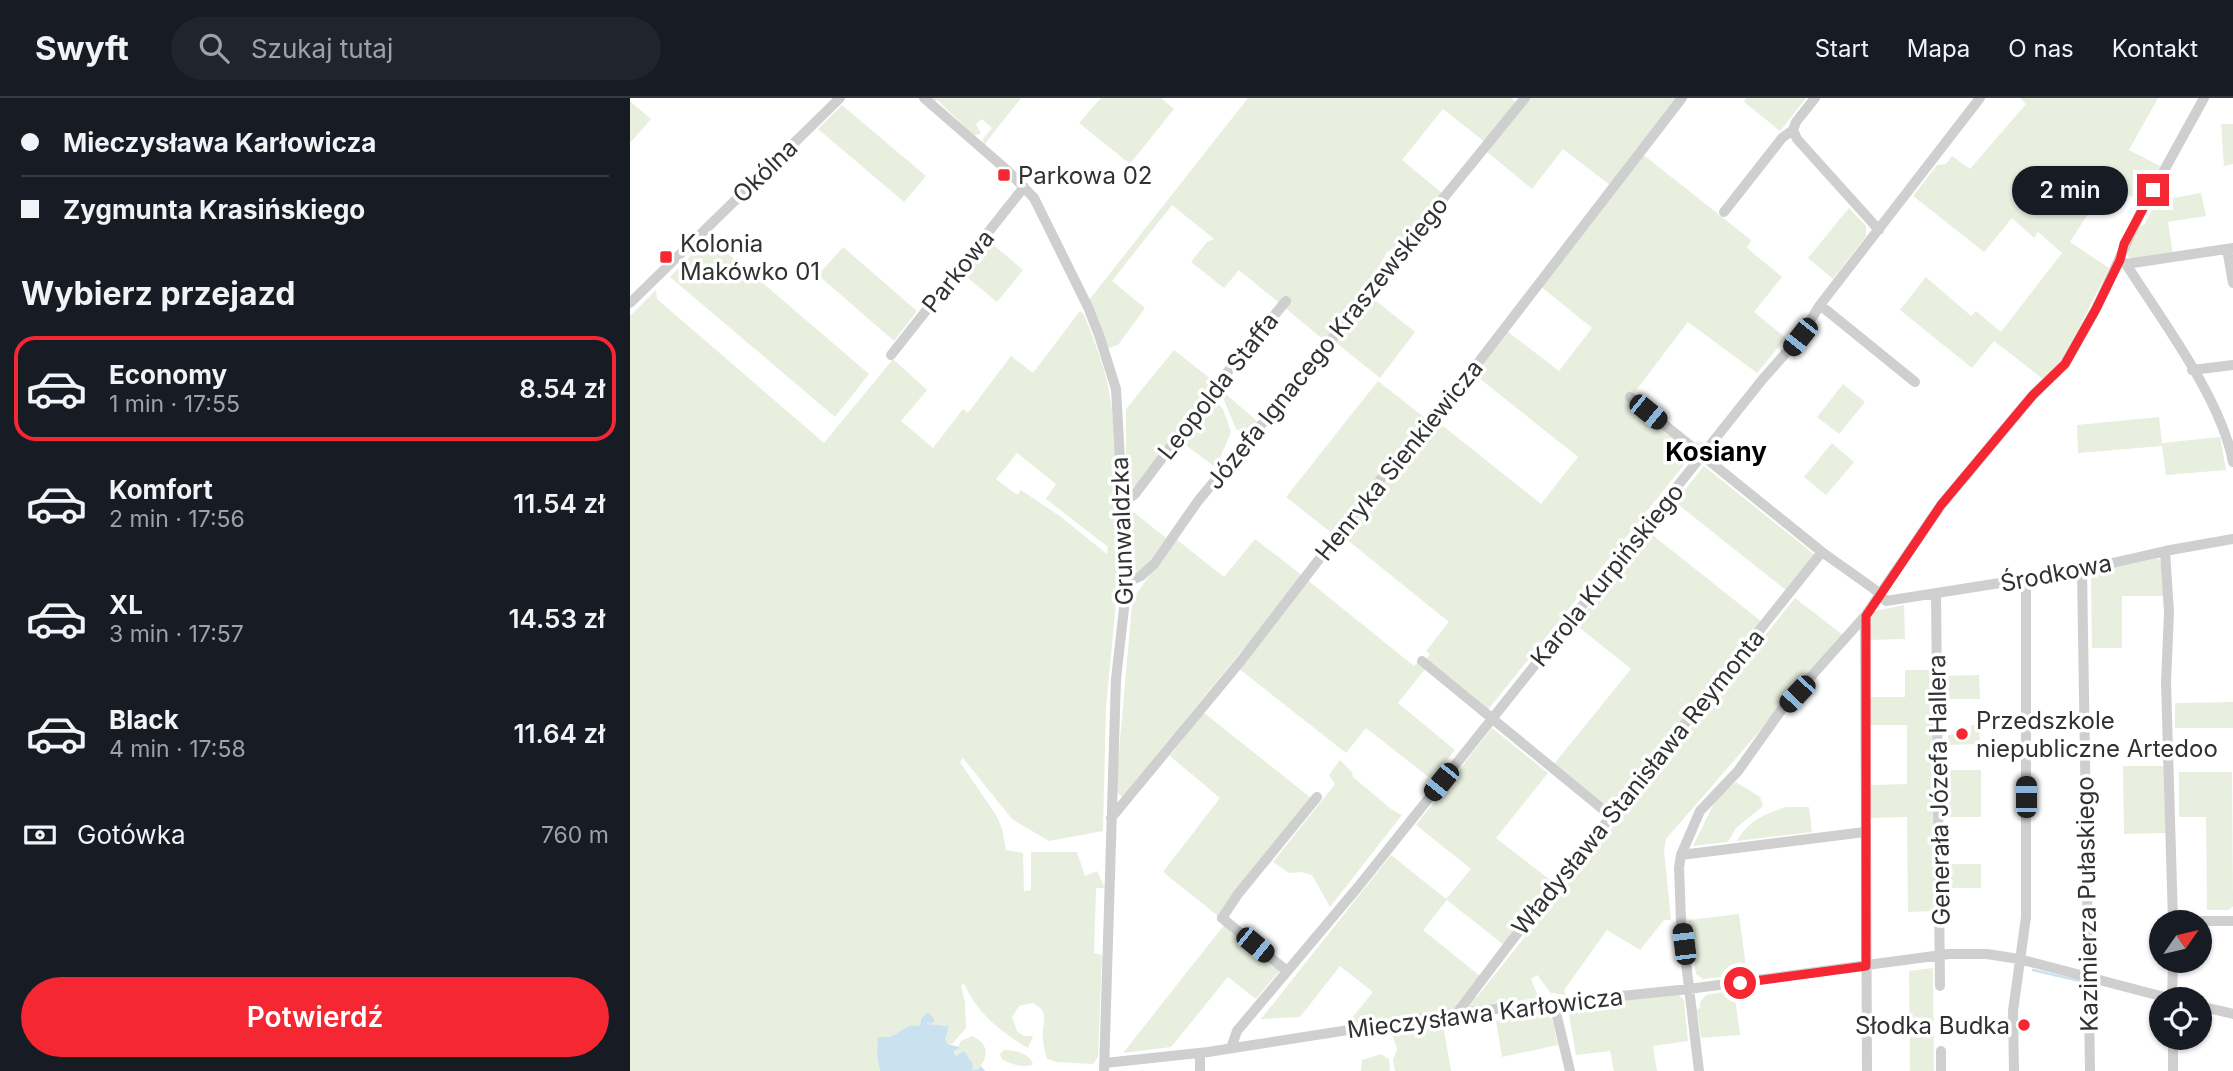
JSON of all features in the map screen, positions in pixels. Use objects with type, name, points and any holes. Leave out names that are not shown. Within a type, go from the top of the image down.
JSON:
[{"type":"street","name":"Okólna","points":[[630,303],[840,98]]},
{"type":"street","name":"Grunwaldzka","points":[[924,98],[1024,187],[1043,212],[1088,307],[1107,357],[1117,399],[1127,582],[1116,679],[1104,1067]]},
{"type":"street","name":"Józefa Ignacego Kraszewskiego","points":[[1127,582],[1141,576],[1154,564],[1198,501],[1329,343],[1362,298],[1525,98]]},
{"type":"street","name":"Henryka Sienkiewicza","points":[[1111,818],[1240,662],[1385,473],[1474,368],[1682,98]]},
{"type":"street","points":[[1724,212],[1782,138],[1793,130],[1815,98]]},
{"type":"street","name":"Karola Kurpińskiego","points":[[1231,1048],[1237,1031],[1493,719],[1800,337],[1820,305],[1980,98]]},
{"type":"street","points":[[1699,1071],[1681,921],[1681,855],[1700,811],[1738,771],[1782,709],[1866,616],[1941,505],[2033,395],[2065,364],[2123,262],[2124,244],[2204,98]]},
{"type":"street","points":[[1793,130],[1797,138],[1878,230]]},
{"type":"street","name":"Parkowa","points":[[891,355],[1024,187]]},
{"type":"street","points":[[2123,262],[2230,249],[2233,283]]},
{"type":"street","points":[[2123,262],[2222,422],[2233,459]]},
{"type":"street","name":"Leopolda Staffa","points":[[1123,502],[1135,494],[1225,375],[1286,301]]},
{"type":"street","points":[[1820,305],[1915,382]]},
{"type":"street","points":[[2192,370],[2233,365]]},
{"type":"street","points":[[1630,397],[1822,552],[1880,595]]},
{"type":"street","name":"Środkowa","points":[[1880,595],[1890,602],[2082,570],[2233,539]]},
{"type":"street","points":[[2165,551],[2169,612],[2166,682],[2173,910]]},
{"type":"street","name":"Władysława Stanisława Reymonta","points":[[1457,1013],[1822,552]]},
{"type":"street","name":"Kazimierza Pułaskiego","points":[[2082,570],[2090,1071]]},
{"type":"street","points":[[2014,1071],[2013,1011],[2026,917],[2026,580]]},
{"type":"street","name":"Generała Józefa Hallera","points":[[1936,594],[1940,986]]},
{"type":"street","points":[[1866,616],[1867,1071]]},
{"type":"street","points":[[1422,661],[1611,816]]},
{"type":"street","points":[[1287,971],[1222,918],[1238,894],[1317,797]]},
{"type":"street","points":[[1681,855],[1865,832]]},
{"type":"street","points":[[2212,921],[2233,921]]},
{"type":"street","name":"Mieczysława Karłowicza","points":[[1104,1067],[1457,1013],[1689,989],[1941,955],[1987,954],[2019,959],[2149,993]]},
{"type":"street","points":[[1554,1004],[1570,1071]]},
{"type":"street","points":[[2212,1009],[2233,1014]]},
{"type":"street","points":[[2172,1050],[2173,1071]]},
{"type":"street","points":[[1941,1051],[1941,1071]]},
{"type":"street","points":[[1200,1053],[1200,1071]]},
{"type":"green space","points":[[930,98],[1021,98],[984,145],[983,139],[992,128],[982,119],[976,124],[981,134],[974,135],[937,100],[935,102]]},
{"type":"green space","points":[[1101,98],[1161,98],[1174,109],[1130,164],[1079,123]]},
{"type":"green space","points":[[1248,98],[1511,98],[1517,103],[1486,143],[1443,109],[1402,160],[1443,194],[1404,242],[1387,252],[1367,287],[1325,341],[1239,270],[1224,288],[1191,262],[1207,242],[1214,239],[1172,205],[1112,281],[1145,308],[1118,345],[1108,348],[1089,300]]},
{"type":"green space","points":[[1528,98],[1678,98],[1610,185],[1563,149],[1532,189],[1486,151]]},
{"type":"green space","points":[[1746,98],[1806,98],[1780,131],[1744,102]]},
{"type":"green space","points":[[2020,98],[2158,98],[2129,150],[2160,166],[2142,202],[2107,184],[2070,242],[2109,268],[2061,364],[2043,379],[1994,341],[1972,368],[1900,310],[1926,277],[1971,316],[1976,311],[2001,332],[2062,253],[2038,232],[2034,238],[2012,218],[1984,252],[1913,196],[1937,165],[1946,164],[1952,156],[1970,169],[2026,104]]},
{"type":"green space","points":[[630,101],[651,119],[631,142],[630,141]]},
{"type":"green space","points":[[842,105],[926,176],[904,202],[818,129]]},
{"type":"green space","points":[[2221,124],[2233,124],[2233,164],[2224,166]]},
{"type":"green space","points":[[1641,153],[1751,240],[1747,248],[1782,277],[1754,312],[1786,338],[1757,373],[1688,322],[1634,393],[1693,443],[1702,442],[1707,445],[1695,459],[1691,456],[1487,711],[1425,661],[1430,654],[1426,651],[1449,622],[1341,535],[1433,418],[1541,504],[1578,457],[1474,374],[1507,331],[1559,371],[1592,328],[1539,285]]},
{"type":"green space","points":[[2201,193],[2206,216],[2168,222],[2173,254],[2130,260],[2126,252],[2138,226],[2144,225],[2157,201]]},
{"type":"green space","points":[[1849,208],[1866,226],[1866,236],[1833,279],[1808,258]]},
{"type":"green space","points":[[709,237],[869,374],[835,417],[670,277]]},
{"type":"green space","points":[[989,241],[1023,270],[997,302],[962,273]]},
{"type":"green space","points":[[843,247],[917,311],[894,341],[818,275]]},
{"type":"green space","points":[[656,290],[657,299],[824,443],[893,359],[927,390],[901,421],[933,448],[963,409],[968,413],[1011,356],[1033,373],[1080,311],[1084,314],[1105,372],[1111,403],[1116,470],[1116,559],[1120,562],[1106,707],[1103,831],[1049,841],[1012,819],[963,758],[960,762],[996,815],[1002,828],[1006,850],[1023,853],[1024,891],[1031,890],[1031,852],[1077,852],[1085,876],[1097,871],[1105,888],[1096,888],[1094,953],[1102,955],[1098,1057],[1093,1064],[1047,1059],[1043,1040],[1044,1014],[1033,1003],[1019,1006],[1012,1017],[1017,1031],[1024,1036],[1033,1036],[1028,1048],[1018,1042],[982,1012],[964,983],[961,986],[966,1028],[952,1044],[944,1047],[933,1035],[949,1029],[949,1026],[927,1024],[927,1021],[933,1021],[933,1017],[927,1012],[921,1019],[920,1026],[911,1025],[890,1037],[879,1037],[877,1056],[880,1071],[630,1071],[630,316]],"holes":[[[1017,453],[1056,484],[1046,499],[1108,547],[1107,554],[1061,517],[1021,490],[1017,495],[996,479]]]},
{"type":"green space","points":[[1370,296],[1415,332],[1380,378],[1334,341]]},
{"type":"green space","points":[[1174,350],[1216,383],[1129,493],[1126,490],[1126,409]]},
{"type":"green space","points":[[1378,381],[1425,418],[1334,535],[1286,497]]},
{"type":"green space","points":[[1843,384],[1865,402],[1839,434],[1817,417]]},
{"type":"green space","points":[[1219,388],[1258,422],[1250,432],[1243,433],[1236,429]]},
{"type":"green space","points":[[1215,401],[1223,409],[1231,432],[1218,469],[1180,441],[1211,402]]},
{"type":"green space","points":[[2159,417],[2162,443],[2220,437],[2226,470],[2166,475],[2162,446],[2078,453],[2077,425]]},
{"type":"green space","points":[[1832,443],[1854,462],[1826,495],[1804,477]]},
{"type":"green space","points":[[1704,466],[1815,555],[1787,591],[1675,502]]},
{"type":"green space","points":[[1131,510],[1166,538],[1141,573],[1134,571]]},
{"type":"green space","points":[[1650,533],[1762,622],[1612,810],[1554,764],[1631,669],[1575,624]]},
{"type":"green space","points":[[1176,539],[1224,577],[1255,539],[1303,576],[1122,797],[1117,792],[1117,774],[1132,604],[1134,597]]},
{"type":"green space","points":[[2156,557],[2162,562],[2163,596],[2122,596],[2122,648],[2092,648],[2091,579],[2098,570]]},
{"type":"green space","points":[[1306,579],[1414,666],[1418,662],[1426,668],[1398,703],[1455,750],[1431,779],[1366,728],[1346,753],[1238,668]]},
{"type":"green space","points":[[1795,598],[1843,635],[1666,839],[1664,850],[1671,920],[1664,920],[1640,950],[1607,930],[1564,990],[1566,995],[1551,993],[1537,975],[1531,979],[1537,998],[1353,1023],[1351,1019],[1373,992],[1340,966],[1300,1017],[1261,1019],[1391,855],[1446,899],[1471,869],[1416,825],[1492,728],[1548,773],[1496,838],[1554,883],[1504,945],[1447,900],[1423,930],[1480,976],[1463,999],[1477,997]]},
{"type":"green space","points":[[1904,605],[1905,639],[1869,640],[1869,625],[1874,611]]},
{"type":"green space","points":[[1905,670],[1933,670],[1935,911],[1908,912],[1907,817],[1871,818],[1871,785],[1907,784],[1907,725],[1870,725],[1870,697],[1905,697]]},
{"type":"green space","points":[[1979,675],[1980,699],[1944,699],[1944,676]]},
{"type":"green space","points":[[2233,702],[2233,728],[2175,728],[2175,703]]},
{"type":"green space","points":[[1203,712],[1311,798],[1218,916],[1163,872],[1220,798],[1170,756]]},
{"type":"green space","points":[[1971,725],[1979,725],[1980,744],[1948,745],[1948,735],[1971,734]]},
{"type":"green space","points":[[1340,760],[1353,773],[1352,776],[1402,815],[1330,907],[1312,875],[1289,873],[1273,862],[1335,784],[1329,775]]},
{"type":"green space","points":[[2123,766],[2165,766],[2166,833],[2124,834]]},
{"type":"green space","points":[[1944,770],[1981,770],[1981,817],[1945,817]]},
{"type":"green space","points":[[2179,772],[2232,772],[2233,906],[2229,910],[2207,910],[2206,817],[2179,817]]},
{"type":"green space","points":[[1736,782],[1760,797],[1763,806],[1736,828],[1728,842],[1693,846],[1717,797]]},
{"type":"green space","points":[[1786,807],[1809,807],[1812,832],[1737,841],[1746,828],[1758,819]]},
{"type":"green space","points":[[1945,864],[1981,864],[1981,888],[1946,888]]},
{"type":"green space","points":[[1739,914],[1747,974],[1703,979],[1696,974],[1689,920]]},
{"type":"green space","points":[[1225,924],[1281,969],[1256,999],[1228,977],[1171,1047],[1123,1053]]},
{"type":"green space","points":[[1933,968],[1934,1071],[1910,1071],[1909,971]]},
{"type":"green space","points":[[1734,990],[1740,1035],[1701,1038],[1697,1009],[1700,1008],[1700,1002],[1706,995]]},
{"type":"green space","points":[[1678,994],[1684,1000],[1688,1041],[1653,1046],[1657,1071],[1614,1071],[1610,1051],[1576,1055],[1568,1009],[1572,1005]]},
{"type":"green space","points":[[1546,1015],[1552,1019],[1558,1045],[1502,1057],[1496,1021]]},
{"type":"green space","points":[[1436,1024],[1444,1030],[1451,1071],[1395,1071],[1393,1060],[1397,1049],[1391,1030]]},
{"type":"green space","points":[[972,1036],[982,1043],[986,1052],[984,1061],[977,1070],[972,1070],[970,1059],[966,1056],[957,1057],[954,1054],[961,1041]]},
{"type":"green space","points":[[1004,1050],[1021,1053],[1033,1064],[1022,1066],[1005,1061],[1000,1054]]},
{"type":"green space","points":[[1381,1054],[1389,1059],[1390,1071],[1361,1071],[1362,1060]]},
{"type":"water","points":[[927,1012],[934,1021],[927,1024],[949,1026],[945,1039],[947,1044],[959,1047],[954,1052],[956,1056],[964,1051],[973,1064],[972,1070],[981,1066],[985,1071],[880,1071],[877,1056],[878,1037],[890,1037],[911,1025],[920,1026],[921,1019]]},
{"type":"waterway","points":[[2033,970],[2080,981]]},
{"type":"place","name":"Parkowa 02","points":[[1004,175]]},
{"type":"place","name":"Kolonia Makówko 01","points":[[666,257]]},
{"type":"place","name":"Przedszkole niepubliczne Artedoo","points":[[1962,734]]},
{"type":"place","name":"Słodka Budka","points":[[2024,1025]]},
{"type":"district","name":"Kosiany","points":[[1716,451]]},
{"type":"route","points":[[1740,983],[1866,966],[1866,616],[1941,505],[2033,395],[2065,364],[2096,309],[2120,260],[2124,244],[2153,190]]}]
